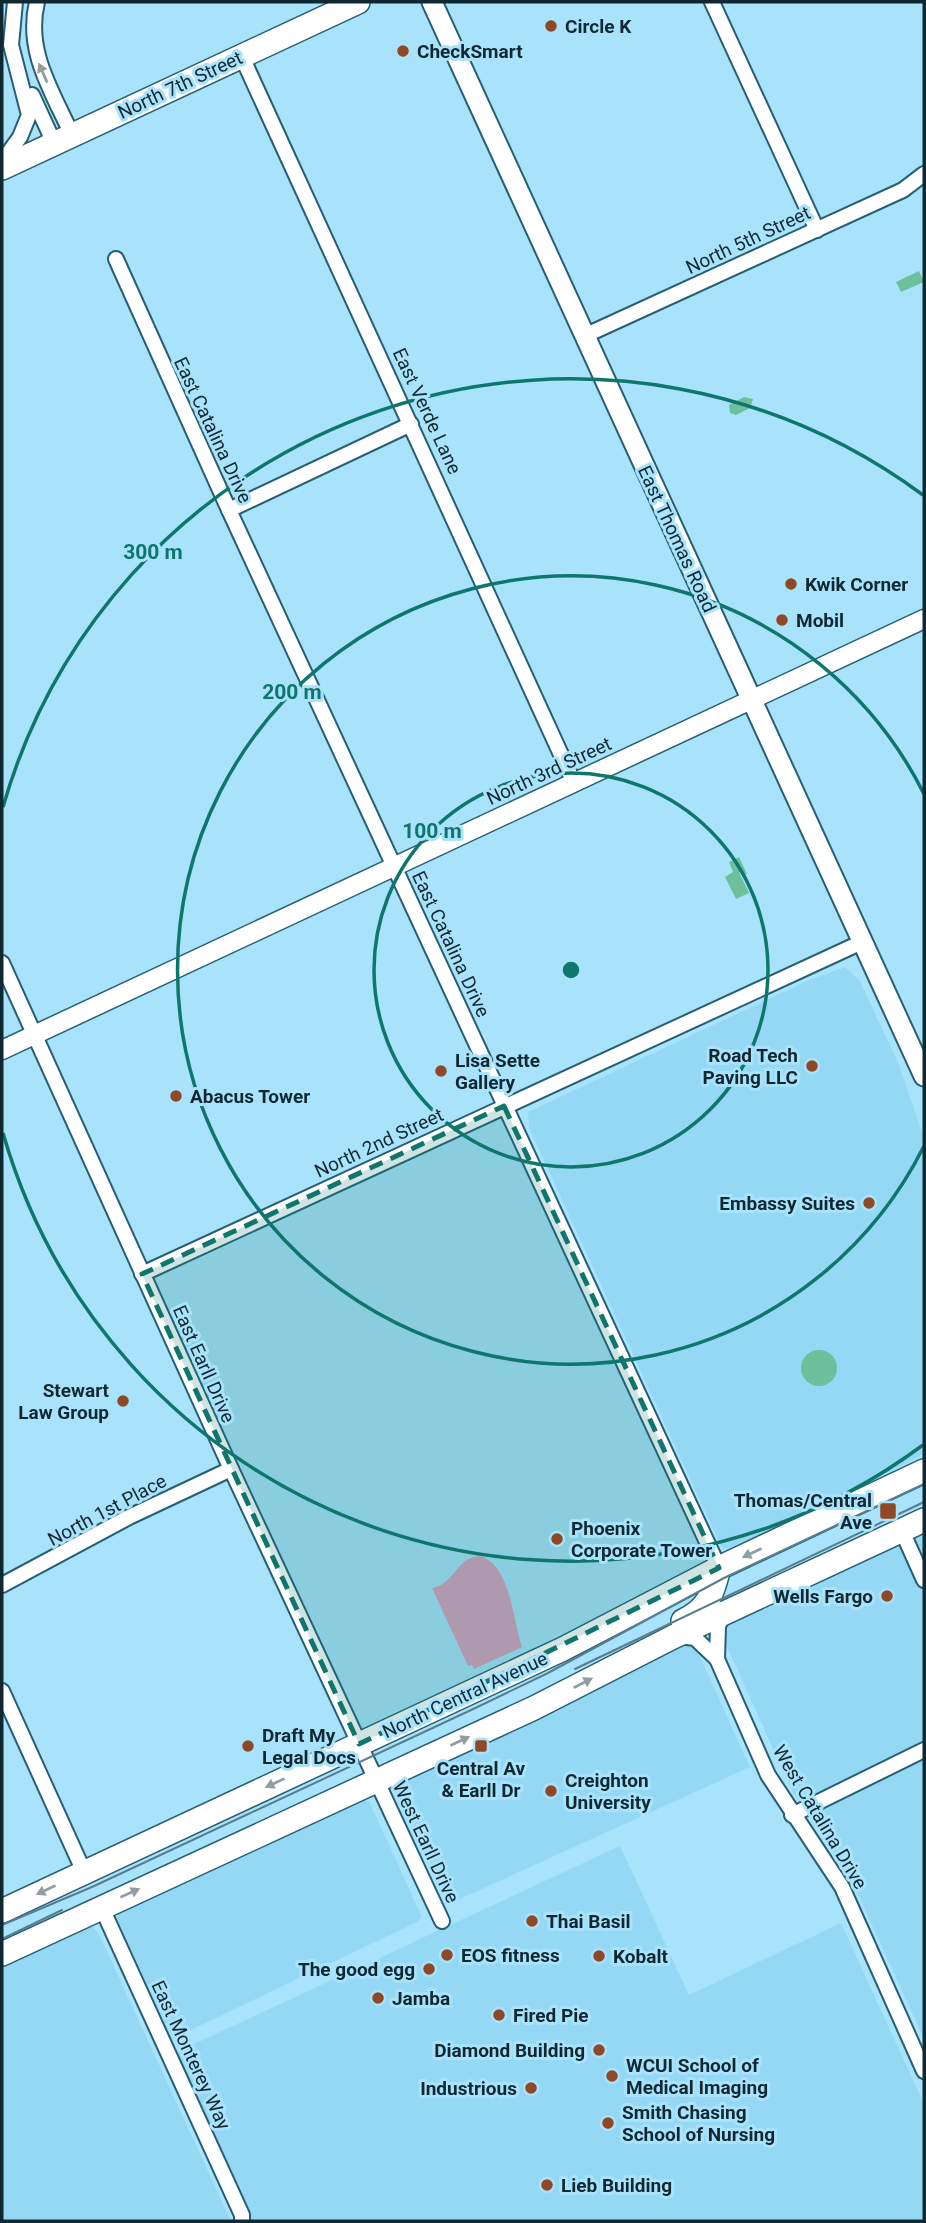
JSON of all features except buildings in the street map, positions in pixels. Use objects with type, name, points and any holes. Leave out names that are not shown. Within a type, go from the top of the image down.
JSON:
[{"type":"main road","name":"North 7th Street","points":[[2,167],[358,2]]},
{"type":"main road","name":"East Thomas Road","points":[[432,2],[924,1076]]},
{"type":"main road","name":"North Central Avenue","points":[[2,1911],[563,1649],[719,1568],[924,1471]]},
{"type":"main road","name":"North Central Avenue","points":[[2,1954],[529,1710],[673,1637],[924,1520]]},
{"type":"main road","points":[[631,1659],[644,1640],[703,1609],[719,1568]]},
{"type":"street","points":[[2,162],[20,137],[29,116],[11,41],[15,2]]},
{"type":"street","points":[[37,2],[33,39],[63,139]]},
{"type":"street","points":[[712,2],[817,230]]},
{"type":"street","points":[[11,41],[33,39]]},
{"type":"street","name":"East Verde Lane","points":[[242,57],[574,783]]},
{"type":"street","points":[[21,79],[63,139]]},
{"type":"street","name":"North 5th Street","points":[[584,337],[909,187],[924,174]]},
{"type":"street","name":"East Catalina Drive","points":[[116,259],[229,510],[719,1568]]},
{"type":"street","points":[[229,510],[411,424]]},
{"type":"street","name":"North 3rd Street","points":[[2,1050],[924,619]]},
{"type":"street","name":"North 2nd Street","points":[[142,1274],[862,942]]},
{"type":"street","name":"East Earll Drive","points":[[2,963],[230,1469],[376,1780]]},
{"type":"street","name":"North 1st Place","points":[[2,1585],[129,1517],[230,1469]]},
{"type":"street","points":[[902,1531],[924,1580]]},
{"type":"street","name":"West Catalina Drive","points":[[716,1659],[718,1626],[724,1613]]},
{"type":"street","name":"West Catalina Drive","points":[[673,1637],[695,1637],[716,1659],[768,1775],[792,1815],[819,1848],[842,1888],[924,2071]]},
{"type":"street","points":[[2,1691],[84,1872]]},
{"type":"street","points":[[792,1815],[924,1750]]},
{"type":"street","name":"West Earll Drive","points":[[376,1780],[442,1921]]},
{"type":"street","name":"East Monterey Way","points":[[102,1906],[242,2215],[242,2221]]},
{"type":"highlighted area","points":[[504,1106],[719,1568],[359,1744],[142,1274]]},
{"type":"shaded area","points":[[919,271],[924,282],[901,292],[896,282]]},
{"type":"shaded area","points":[[744,397],[753,399],[750,408],[736,415],[730,413],[729,405]]},
{"type":"shaded area","points":[[739,857],[747,874],[743,876],[739,872],[749,893],[736,899],[725,877],[733,872],[729,862]]},
{"type":"shaded area","points":[[845,967],[860,981],[899,1065],[924,1138],[924,1454],[800,1517],[726,1549],[721,1546],[529,1128],[528,1112],[809,980]]},
{"type":"shaded area","points":[[819,1350],[832,1355],[837,1368],[832,1381],[819,1386],[806,1381],[801,1368],[806,1355]]},
{"type":"shaded area","points":[[924,1527],[924,2039],[850,1877],[793,1793],[720,1631],[722,1623]]},
{"type":"shaded area","points":[[480,1556],[490,1561],[505,1582],[522,1647],[474,1669],[472,1665],[468,1666],[432,1588],[440,1586],[472,1557]]},
{"type":"shaded area","points":[[687,1640],[696,1648],[750,1767],[451,1903],[394,1792],[396,1780]]},
{"type":"shaded area","points":[[362,1797],[370,1803],[421,1915],[419,1921],[172,2039],[117,1918],[118,1911]]},
{"type":"shaded area","points":[[620,1846],[689,1995],[841,1923],[924,2104],[924,2221],[252,2221],[177,2052]]},
{"type":"shaded area","points":[[90,1926],[98,1932],[231,2221],[2,2221],[2,1964],[80,1927]]},
{"type":"tram line","points":[[2,1925],[92,1887],[469,1711],[548,1673],[724,1578],[924,1484]]},
{"type":"tram line","points":[[575,1669],[924,1502]]},
{"type":"tram line","points":[[2,1939],[62,1910]]},
{"type":"place","name":"Circle K","points":[[551,26]]},
{"type":"place","name":"CheckSmart","points":[[403,51]]},
{"type":"place","name":"Kwik Corner","points":[[791,584]]},
{"type":"place","name":"Mobil","points":[[782,620]]},
{"type":"place","name":"Road Tech Paving LLC","points":[[812,1066]]},
{"type":"place","name":"Lisa Sette Gallery","points":[[441,1071]]},
{"type":"place","name":"Abacus Tower","points":[[176,1096]]},
{"type":"place","name":"Embassy Suites","points":[[869,1203]]},
{"type":"place","name":"Stewart Law Group","points":[[123,1401]]},
{"type":"place","name":"Thomas/Central Ave","points":[[888,1511]]},
{"type":"place","name":"Phoenix Corporate Tower","points":[[557,1539]]},
{"type":"place","name":"Wells Fargo","points":[[887,1596]]},
{"type":"place","name":"Draft My Legal Docs","points":[[248,1746]]},
{"type":"place","name":"Central Av & Earll Dr","points":[[481,1746]]},
{"type":"place","name":"Creighton University","points":[[551,1791]]},
{"type":"place","name":"Thai Basil","points":[[532,1921]]},
{"type":"place","name":"EOS fitness","points":[[447,1955]]},
{"type":"place","name":"Kobalt","points":[[599,1956]]},
{"type":"place","name":"The good egg","points":[[429,1969]]},
{"type":"place","name":"Jamba","points":[[378,1998]]},
{"type":"place","name":"Fired Pie","points":[[499,2015]]},
{"type":"place","name":"Diamond Building","points":[[599,2050]]},
{"type":"place","name":"WCUI School of Medical Imaging","points":[[612,2076]]},
{"type":"place","name":"Industrious","points":[[531,2088]]},
{"type":"place","name":"Smith Chasing School of Nursing","points":[[608,2123]]},
{"type":"place","name":"Lieb Building","points":[[547,2185]]}]
